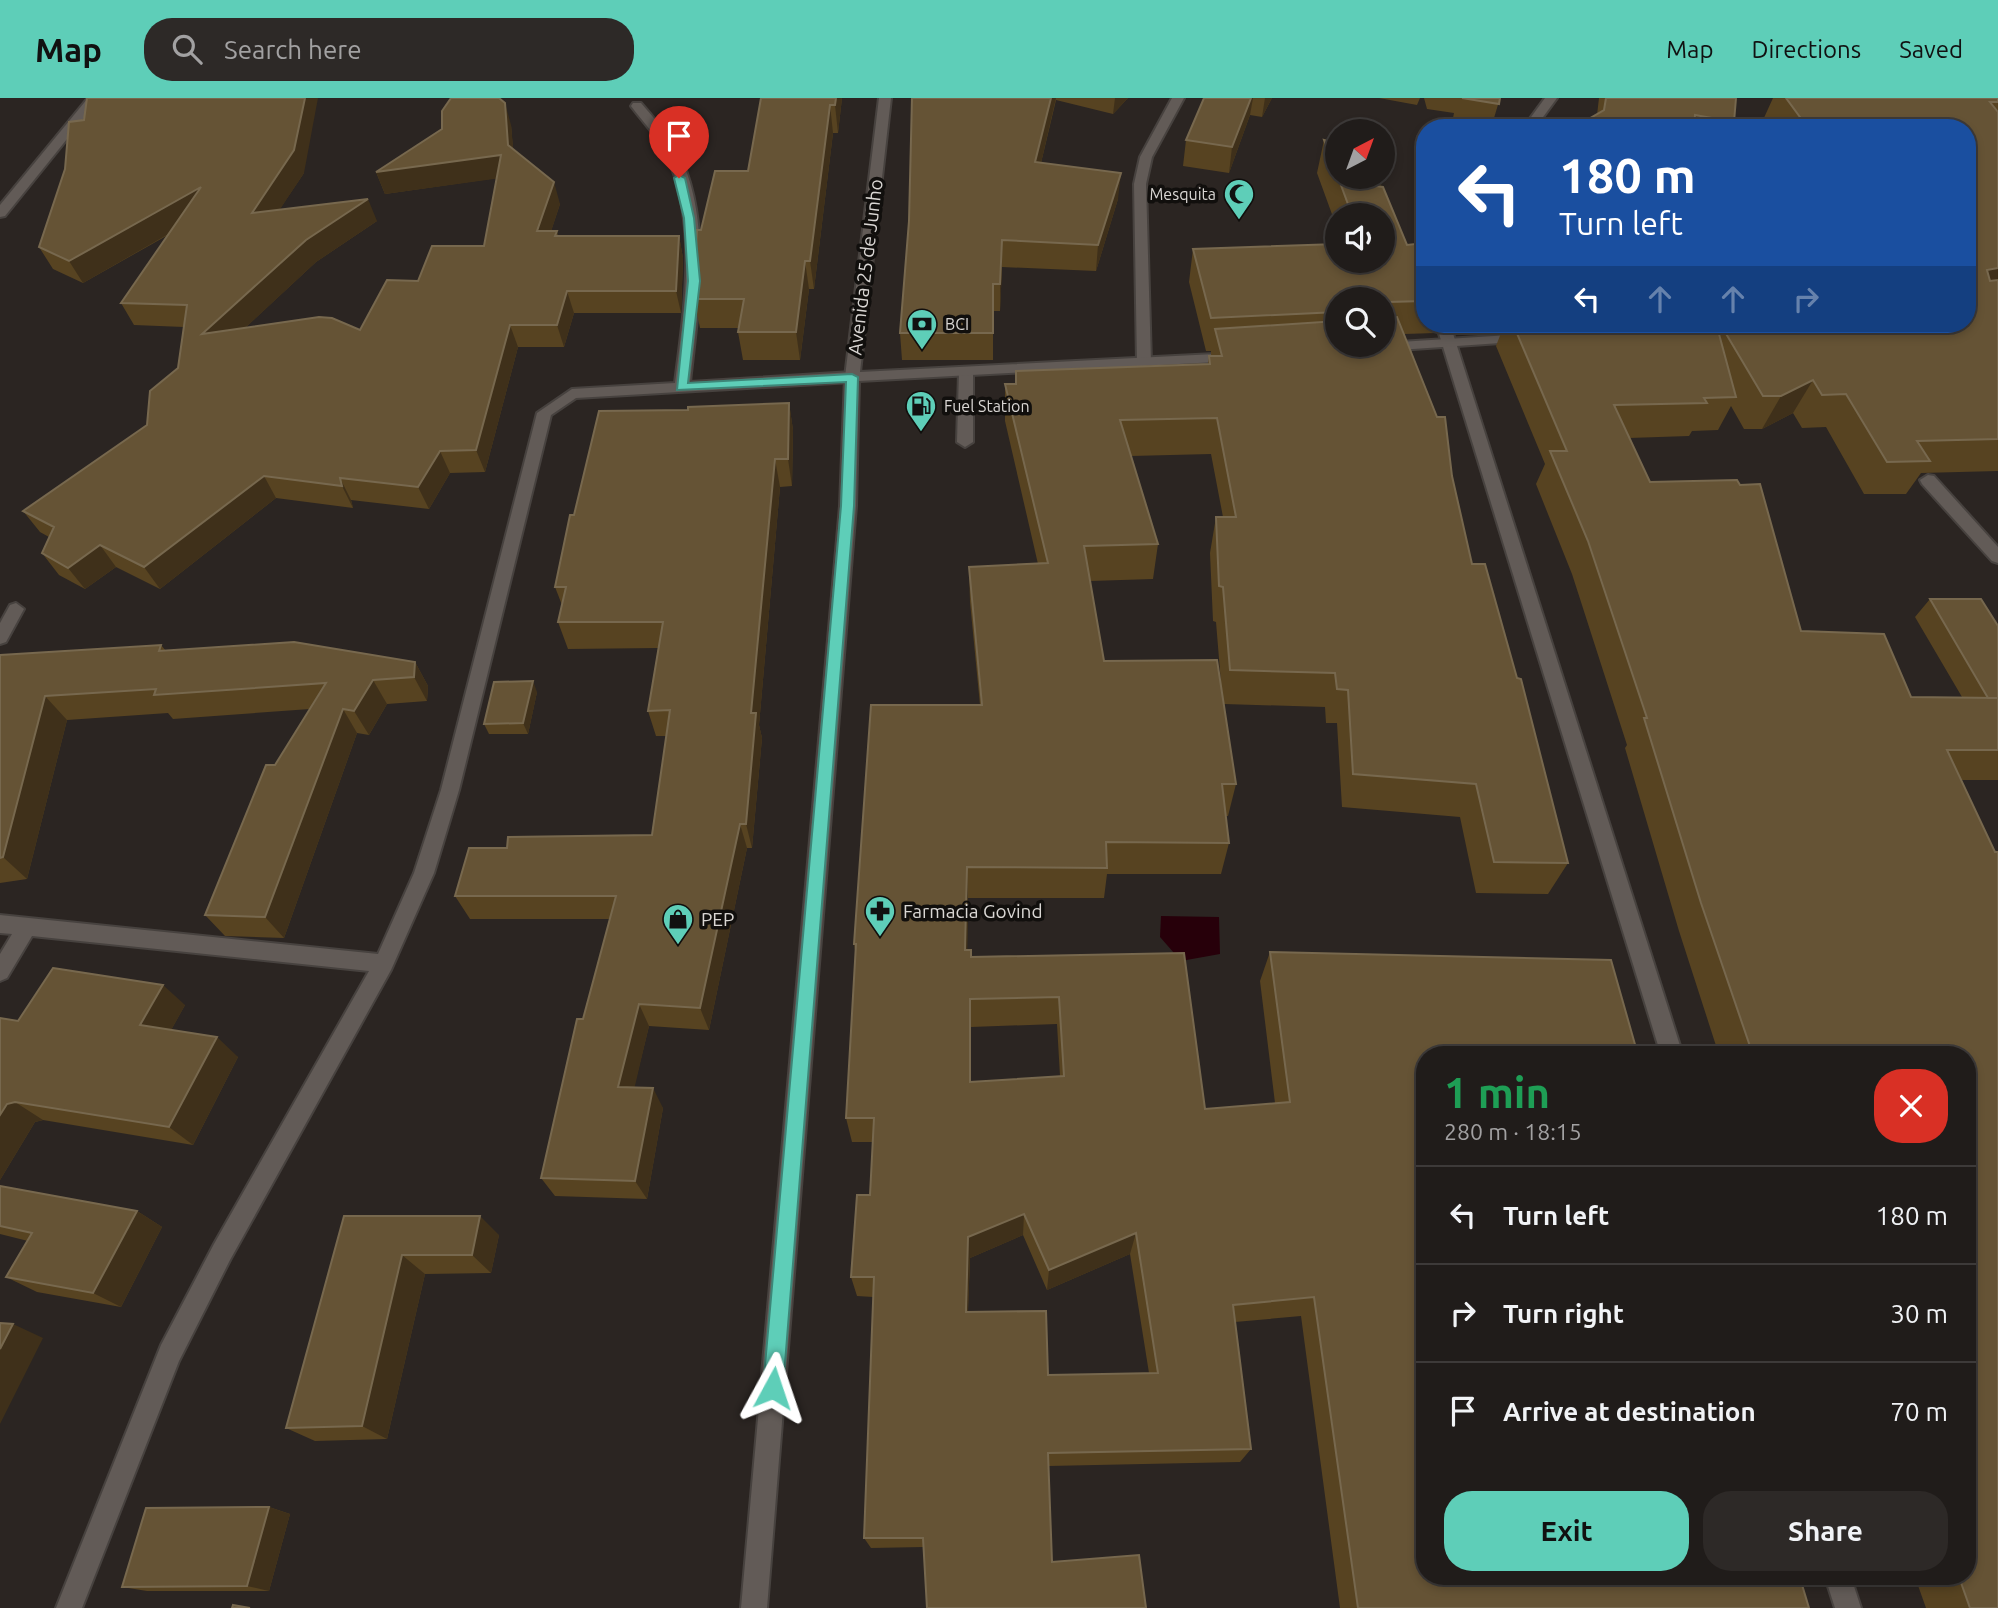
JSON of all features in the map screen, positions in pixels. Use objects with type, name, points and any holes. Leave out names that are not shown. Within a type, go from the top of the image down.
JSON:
[{"type":"street","points":[[0,213],[94,98]]},
{"type":"street","name":"Avenida 25 de Junho","points":[[754,1608],[847,520],[852,377],[885,98]]},
{"type":"street","points":[[1144,363],[1140,184],[1146,157],[1178,98]]},
{"type":"street","points":[[1536,119],[1551,98]]},
{"type":"street","points":[[637,106],[660,134],[674,159],[689,218],[694,281],[682,387]]},
{"type":"street","points":[[1444,333],[1669,1046]]},
{"type":"street","points":[[1395,347],[1540,337]]},
{"type":"street","points":[[69,1608],[170,1354],[222,1252],[384,964],[424,873],[450,790],[544,412],[572,394],[1254,356]]},
{"type":"street","points":[[965,442],[966,372]]},
{"type":"street","points":[[1928,480],[1998,558]]},
{"type":"street","points":[[0,638],[16,609]]},
{"type":"street","points":[[0,924],[384,964]]},
{"type":"street","points":[[0,972],[27,927]]},
{"type":"street","points":[[1841,1585],[1848,1608]]},
{"type":"shaded area","points":[[1161,916],[1219,917],[1220,954],[1181,961],[1160,937]]},
{"type":"building","points":[[87,98],[305,98],[294,150],[252,213],[368,199],[306,240],[202,334],[319,317],[332,318],[360,330],[387,280],[418,281],[432,246],[484,246],[501,155],[376,172],[442,129],[442,111],[451,98],[499,98],[505,103],[508,145],[554,182],[537,231],[557,231],[555,236],[679,236],[676,291],[567,291],[557,325],[510,325],[476,450],[440,451],[418,487],[340,478],[342,486],[264,476],[144,567],[100,545],[68,568],[42,553],[54,527],[23,511],[147,425],[150,391],[178,368],[187,305],[121,303],[201,187],[69,261],[39,247],[65,169],[69,122],[84,120]]},
{"type":"building","points":[[761,98],[836,98],[835,105],[830,105],[810,261],[805,261],[796,332],[738,332],[744,299],[694,299],[697,285],[694,285],[697,230],[701,230],[715,171],[748,171]]},
{"type":"building","points":[[912,98],[1051,98],[1035,162],[1121,173],[1098,245],[1002,240],[1000,284],[993,284],[993,333],[900,333],[909,221]]},
{"type":"building","points":[[1204,98],[1251,98],[1232,147],[1186,140]]},
{"type":"building","points":[[1462,98],[1500,98],[1499,104]]},
{"type":"building","points":[[1606,98],[1736,98],[1734,119],[1695,115],[1695,119],[1588,119],[1604,110]]},
{"type":"building","points":[[1786,98],[1998,98],[1998,102],[1990,102],[1998,112],[1998,268],[1987,270],[1990,281],[1998,280],[1998,439],[1917,441],[1930,461],[1887,462],[1846,394],[1822,395],[1813,380],[1781,396],[1763,396],[1726,333],[1976,333],[1976,119],[1801,119]]},
{"type":"building","points":[[1342,189],[1384,189],[1390,203],[1348,203]]},
{"type":"building","points":[[1395,216],[1407,245],[1416,244],[1416,301],[1395,302],[1395,287],[1325,287],[1325,313],[1211,318],[1193,249],[1325,244],[1325,273],[1395,273]]},
{"type":"building","points":[[1397,317],[1437,417],[1445,417],[1452,476],[1472,564],[1485,564],[1517,678],[1521,679],[1568,863],[1494,862],[1476,784],[1353,774],[1348,690],[1337,689],[1335,673],[1230,670],[1223,587],[1219,586],[1216,517],[1236,517],[1217,418],[1120,420],[1158,544],[1084,546],[1104,661],[1217,660],[1236,784],[1222,784],[1229,843],[1106,842],[1107,868],[967,867],[965,950],[971,950],[971,957],[1184,953],[1205,1109],[1290,1102],[1270,952],[1611,960],[1635,1046],[1416,1046],[1416,1585],[1802,1585],[1809,1608],[1358,1608],[1314,1297],[1233,1305],[1251,1449],[1048,1453],[1052,1562],[1139,1555],[1146,1608],[927,1608],[923,1538],[864,1538],[874,1277],[851,1277],[857,1195],[870,1195],[874,1118],[846,1118],[854,944],[871,705],[982,705],[969,567],[1048,563],[1005,384],[1016,384],[1016,371],[1210,364],[1209,356],[1222,356],[1215,329],[1325,322],[1325,357],[1395,357]],"holes":[[[1059,997],[1064,1076],[970,1082],[970,999]],[[1024,1214],[1049,1270],[1136,1233],[1158,1373],[1048,1375],[1046,1311],[966,1312],[968,1237]]]},
{"type":"building","points":[[1517,333],[1722,333],[1719,334],[1736,397],[1704,398],[1707,403],[1614,405],[1650,482],[1737,480],[1740,485],[1760,484],[1801,631],[1884,634],[1911,697],[1998,698],[1998,750],[1947,750],[1995,852],[1998,852],[1998,1608],[1970,1608],[1962,1585],[1976,1585],[1976,1046],[1750,1046],[1701,903],[1644,718],[1647,718],[1588,541],[1550,451],[1567,451]]},
{"type":"building","points":[[789,403],[788,459],[775,459],[751,713],[756,713],[746,824],[740,824],[700,1008],[639,1004],[618,1087],[653,1088],[635,1181],[541,1178],[577,1019],[583,1019],[616,896],[455,896],[469,848],[507,848],[508,837],[652,835],[670,710],[648,711],[663,622],[558,622],[566,587],[555,587],[570,515],[574,515],[599,411],[688,410],[688,407]]},
{"type":"building","points":[[1930,599],[1981,599],[1998,626],[1998,698],[1988,698]]},
{"type":"building","points":[[294,642],[415,662],[414,677],[373,680],[354,711],[343,709],[265,917],[205,915],[266,765],[275,765],[326,683],[154,695],[156,689],[45,696],[3,857],[0,858],[0,655],[161,645],[159,651]]},
{"type":"building","points":[[533,681],[523,723],[484,724],[494,682]]},
{"type":"building","points":[[53,968],[163,985],[140,1025],[217,1037],[169,1127],[15,1102],[7,1104],[0,1115],[0,1018],[18,1021]]},
{"type":"building","points":[[0,1186],[137,1211],[93,1293],[6,1277],[32,1233],[0,1226]]},
{"type":"building","points":[[344,1216],[480,1216],[472,1255],[402,1255],[362,1426],[286,1428]]},
{"type":"building","points":[[0,1323],[13,1324],[0,1349]]},
{"type":"building","points":[[269,1507],[247,1586],[122,1587],[146,1508]]},
{"type":"place","name":"Mesquita","points":[[1239,221]]},
{"type":"place","name":"BCI","points":[[922,351]]},
{"type":"place","name":"Fuel Station","points":[[921,433]]},
{"type":"place","name":"Farmacia Govind","points":[[880,938]]},
{"type":"place","name":"PEP","points":[[678,946]]},
{"type":"route","points":[[679,178],[689,218],[694,281],[682,387],[852,377],[848,506],[773,1388]]}]
